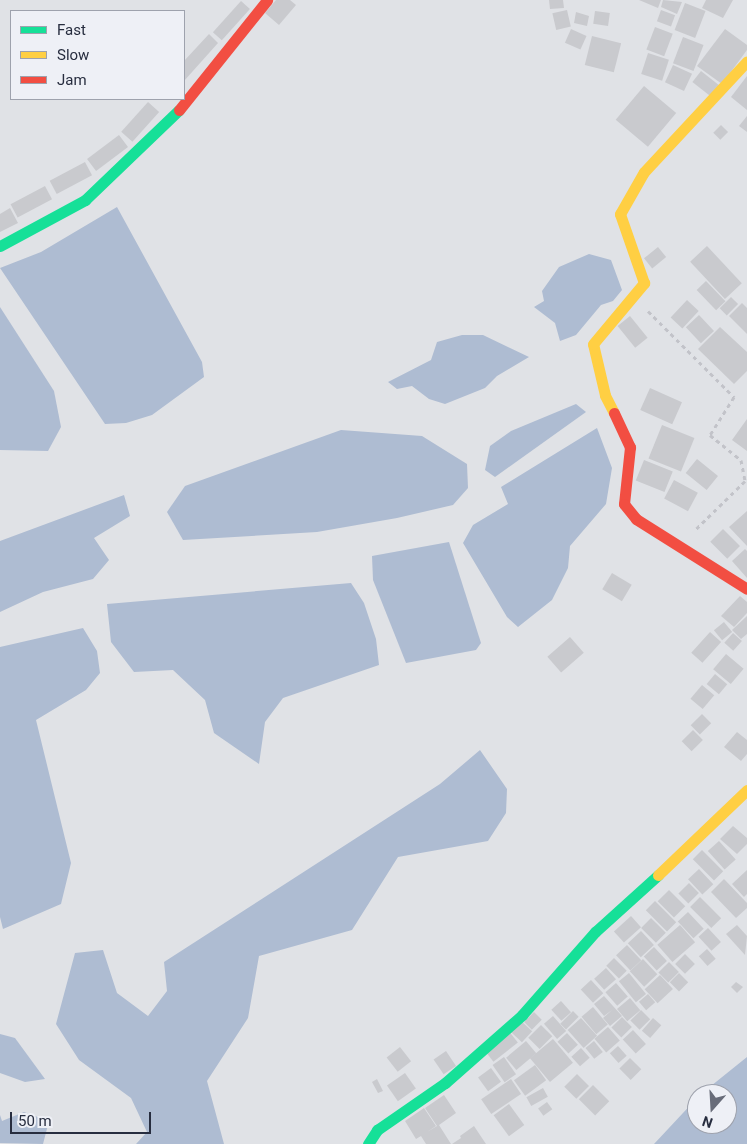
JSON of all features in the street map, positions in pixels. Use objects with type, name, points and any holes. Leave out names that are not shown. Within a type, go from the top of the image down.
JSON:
[{"type":"street","points":[[185,99],[267,0]]},
{"type":"street","points":[[747,62],[644,172],[620,214],[644,283],[593,344],[605,395],[630,447],[624,504],[636,519],[747,589]]},
{"type":"street","points":[[0,246],[85,200],[153,137],[184,100]]},
{"type":"street","points":[[368,1144],[377,1130],[439,1088],[522,1015],[595,932],[701,837],[747,790]]},
{"type":"path","points":[[633,296],[734,397],[710,435],[741,460],[745,481],[679,547]]},
{"type":"water","points":[[117,207],[202,362],[204,377],[152,415],[126,423],[105,424],[0,268],[41,252]]},
{"type":"water","points":[[589,254],[611,260],[622,290],[613,301],[601,305],[576,335],[560,341],[555,323],[534,307],[544,301],[542,291],[559,267]]},
{"type":"water","points":[[0,307],[54,391],[61,427],[48,451],[0,450]]},
{"type":"water","points":[[462,335],[483,335],[529,357],[497,376],[485,388],[445,404],[429,399],[412,386],[397,389],[388,382],[431,360],[437,342]]},
{"type":"water","points":[[576,404],[586,412],[495,477],[485,470],[490,446],[511,431]]},
{"type":"water","points":[[597,428],[612,468],[606,504],[570,546],[568,568],[552,600],[518,627],[507,617],[463,543],[473,525],[508,504],[501,487]]},
{"type":"water","points":[[341,430],[422,436],[467,464],[468,488],[453,505],[397,518],[317,532],[183,540],[167,512],[185,486]]},
{"type":"water","points":[[124,495],[130,516],[94,538],[109,560],[93,579],[43,592],[0,612],[0,541]]},
{"type":"water","points":[[449,542],[481,643],[476,650],[406,663],[373,580],[372,556]]},
{"type":"water","points":[[351,583],[364,603],[376,639],[379,665],[283,698],[265,722],[259,764],[214,733],[205,700],[173,670],[134,672],[111,642],[107,604]]},
{"type":"water","points":[[83,628],[97,651],[100,673],[86,690],[36,720],[71,863],[61,904],[3,929],[0,917],[0,647]]},
{"type":"water","points":[[480,750],[507,789],[506,813],[488,841],[398,857],[352,930],[259,956],[248,1018],[207,1081],[224,1144],[136,1144],[147,1132],[131,1098],[79,1060],[56,1024],[75,953],[103,950],[117,993],[148,1016],[167,991],[164,962],[440,784]]},
{"type":"water","points":[[0,1034],[15,1038],[45,1079],[25,1082],[0,1073]]},
{"type":"water","points":[[747,1057],[747,1144],[654,1144],[687,1109],[687,1134],[737,1134],[737,1084],[713,1084]]},
{"type":"water","points":[[24,1112],[49,1121],[43,1144],[0,1143],[0,1115],[2,1121]]},
{"type":"building","points":[[276,0],[290,0],[296,5],[279,25],[265,13]]},
{"type":"building","points":[[549,0],[563,0],[564,8],[550,9]]},
{"type":"building","points":[[639,0],[661,0],[658,8]]},
{"type":"building","points":[[663,0],[682,2],[677,14],[661,7]]},
{"type":"building","points":[[706,0],[733,0],[723,18],[702,8]]},
{"type":"building","points":[[241,1],[250,9],[222,40],[213,32]]},
{"type":"building","points":[[685,3],[706,11],[695,38],[675,30]]},
{"type":"building","points":[[567,10],[571,27],[556,30],[552,13]]},
{"type":"building","points":[[661,10],[675,15],[671,26],[657,21]]},
{"type":"building","points":[[595,11],[610,13],[608,26],[593,24]]},
{"type":"building","points":[[576,12],[589,16],[587,26],[574,23]]},
{"type":"building","points":[[655,27],[673,34],[664,56],[646,49]]},
{"type":"building","points":[[571,29],[587,36],[580,50],[565,43]]},
{"type":"building","points":[[725,29],[747,45],[747,50],[722,84],[697,66]]},
{"type":"building","points":[[209,34],[218,43],[185,80],[185,60]]},
{"type":"building","points":[[592,36],[621,43],[614,72],[585,65]]},
{"type":"building","points":[[683,37],[704,45],[694,71],[673,63]]},
{"type":"building","points":[[648,53],[669,60],[662,81],[641,74]]},
{"type":"building","points":[[673,65],[692,74],[684,91],[665,82]]},
{"type":"building","points":[[701,71],[719,85],[711,96],[692,82]]},
{"type":"building","points":[[747,76],[747,110],[731,97]]},
{"type":"building","points":[[644,86],[676,113],[648,147],[616,120]]},
{"type":"building","points":[[148,102],[159,112],[132,142],[121,132]]},
{"type":"building","points":[[747,116],[747,132],[739,126]]},
{"type":"building","points":[[721,125],[728,132],[720,140],[713,133]]},
{"type":"building","points":[[119,135],[128,147],[96,171],[87,159]]},
{"type":"building","points":[[85,162],[92,175],[57,194],[50,181]]},
{"type":"building","points":[[45,186],[52,199],[18,218],[11,204]]},
{"type":"building","points":[[10,208],[18,223],[0,232],[0,214]]},
{"type":"building","points":[[707,246],[742,283],[725,299],[690,262]]},
{"type":"building","points":[[658,247],[666,257],[652,268],[644,258]]},
{"type":"building","points":[[706,281],[725,301],[716,310],[697,290]]},
{"type":"building","points":[[731,297],[738,304],[727,315],[720,308]]},
{"type":"building","points":[[687,300],[699,311],[682,328],[671,318]]},
{"type":"building","points":[[742,303],[747,308],[747,334],[729,316]]},
{"type":"building","points":[[699,315],[714,331],[701,343],[686,327]]},
{"type":"building","points":[[630,316],[648,338],[635,348],[618,326]]},
{"type":"building","points":[[720,327],[747,352],[747,371],[734,384],[698,349]]},
{"type":"building","points":[[650,388],[682,402],[672,424],[640,410]]},
{"type":"building","points":[[747,419],[747,451],[732,440]]},
{"type":"building","points":[[662,425],[694,438],[681,471],[649,458]]},
{"type":"building","points":[[697,459],[718,476],[707,490],[686,473]]},
{"type":"building","points":[[644,460],[673,472],[665,492],[636,480]]},
{"type":"building","points":[[674,480],[698,493],[688,511],[664,499]]},
{"type":"building","points":[[747,511],[747,546],[729,527]]},
{"type":"building","points":[[723,529],[740,546],[727,559],[710,542]]},
{"type":"building","points":[[745,549],[747,551],[747,578],[732,561]]},
{"type":"building","points":[[612,573],[632,585],[622,601],[602,589]]},
{"type":"building","points":[[740,596],[747,602],[747,613],[734,627],[721,616]]},
{"type":"building","points":[[747,616],[747,634],[741,639],[732,630]]},
{"type":"building","points":[[724,622],[732,632],[722,640],[714,630]]},
{"type":"building","points":[[710,632],[721,642],[702,663],[691,653]]},
{"type":"building","points":[[733,633],[742,641],[733,651],[724,643]]},
{"type":"building","points":[[570,637],[584,653],[561,673],[547,657]]},
{"type":"building","points":[[726,654],[744,669],[731,684],[713,669]]},
{"type":"building","points":[[715,674],[727,684],[719,694],[707,684]]},
{"type":"building","points":[[702,685],[714,695],[703,709],[690,699]]},
{"type":"building","points":[[702,714],[711,723],[700,735],[691,725]]},
{"type":"building","points":[[693,730],[703,740],[692,751],[682,741]]},
{"type":"building","points":[[737,732],[747,740],[747,754],[741,761],[724,747]]},
{"type":"building","points":[[733,826],[747,838],[747,844],[737,854],[720,839]]},
{"type":"building","points":[[719,841],[736,860],[725,870],[708,851]]},
{"type":"building","points":[[702,850],[723,871],[714,880],[693,859]]},
{"type":"building","points":[[699,869],[713,884],[702,895],[688,879]]},
{"type":"building","points":[[747,870],[747,894],[744,897],[732,884]]},
{"type":"building","points":[[724,879],[747,903],[747,908],[736,918],[711,892]]},
{"type":"building","points":[[689,883],[699,893],[688,904],[678,894]]},
{"type":"building","points":[[669,890],[685,906],[674,918],[658,901]]},
{"type":"building","points":[[700,897],[721,918],[711,928],[690,907]]},
{"type":"building","points":[[655,901],[676,922],[667,931],[646,910]]},
{"type":"building","points":[[688,912],[704,929],[693,938],[678,922]]},
{"type":"building","points":[[631,916],[641,927],[624,943],[614,931]]},
{"type":"building","points":[[651,918],[666,933],[656,943],[641,928]]},
{"type":"building","points":[[680,925],[695,942],[672,962],[657,945]]},
{"type":"building","points":[[737,925],[747,936],[745,955],[726,934]]},
{"type":"building","points":[[708,928],[721,942],[711,951],[698,937]]},
{"type":"building","points":[[641,931],[654,945],[641,957],[628,943]]},
{"type":"building","points":[[627,945],[641,960],[630,971],[616,955]]},
{"type":"building","points":[[654,947],[667,961],[657,970],[644,957]]},
{"type":"building","points":[[707,949],[716,959],[708,966],[699,956]]},
{"type":"building","points":[[685,954],[695,964],[685,974],[675,964]]},
{"type":"building","points":[[614,958],[627,971],[619,979],[606,966]]},
{"type":"building","points":[[643,959],[657,974],[644,987],[630,971]]},
{"type":"building","points":[[669,962],[679,972],[668,983],[658,973]]},
{"type":"building","points":[[606,968],[616,979],[604,990],[594,979]]},
{"type":"building","points":[[629,973],[646,994],[636,1002],[619,981]]},
{"type":"building","points":[[679,973],[688,982],[679,991],[670,982]]},
{"type":"building","points":[[660,975],[673,989],[658,1003],[645,989]]},
{"type":"building","points":[[591,980],[603,993],[593,1003],[581,990]]},
{"type":"building","points":[[736,982],[743,987],[737,993],[731,987]]},
{"type":"building","points":[[616,983],[628,997],[617,1006],[605,992]]},
{"type":"building","points":[[648,994],[655,1002],[646,1010],[639,1002]]},
{"type":"building","points":[[604,996],[622,1016],[610,1026],[603,1018],[612,1010],[604,1016],[594,1004]]},
{"type":"building","points":[[630,998],[640,1010],[627,1021],[617,1009]]},
{"type":"building","points":[[561,1001],[571,1012],[561,1021],[551,1010]]},
{"type":"building","points":[[593,1007],[608,1025],[596,1034],[582,1017]]},
{"type":"building","points":[[641,1010],[650,1019],[640,1030],[630,1021]]},
{"type":"building","points":[[573,1011],[579,1017],[566,1029],[560,1024]]},
{"type":"building","points":[[534,1012],[542,1020],[532,1030],[524,1022]]},
{"type":"building","points":[[553,1016],[566,1031],[557,1039],[544,1024]]},
{"type":"building","points":[[622,1017],[632,1027],[621,1038],[611,1028]]},
{"type":"building","points":[[581,1018],[597,1036],[584,1048],[568,1030]]},
{"type":"building","points":[[653,1018],[661,1025],[650,1038],[642,1031]]},
{"type":"building","points":[[519,1019],[532,1031],[522,1042],[509,1030]]},
{"type":"building","points":[[541,1025],[552,1036],[540,1049],[528,1038]]},
{"type":"building","points":[[608,1027],[620,1041],[606,1052],[594,1039]]},
{"type":"building","points":[[508,1030],[518,1043],[493,1062],[484,1049]]},
{"type":"building","points":[[633,1030],[646,1044],[636,1053],[623,1040]]},
{"type":"building","points":[[567,1033],[578,1045],[568,1054],[557,1042]]},
{"type":"building","points":[[553,1039],[573,1063],[550,1082],[530,1058]]},
{"type":"building","points":[[526,1041],[536,1053],[516,1070],[506,1058]]},
{"type":"building","points":[[594,1041],[603,1052],[594,1059],[585,1048]]},
{"type":"building","points":[[618,1046],[627,1056],[619,1063],[610,1053]]},
{"type":"building","points":[[400,1047],[411,1061],[398,1072],[387,1057]]},
{"type":"building","points":[[581,1048],[590,1058],[580,1066],[571,1057]]},
{"type":"building","points":[[446,1051],[456,1066],[444,1074],[434,1059]]},
{"type":"building","points":[[504,1057],[516,1074],[505,1082],[493,1065]]},
{"type":"building","points":[[630,1058],[641,1069],[631,1080],[619,1069]]},
{"type":"building","points":[[535,1065],[546,1080],[525,1096],[514,1080]]},
{"type":"building","points":[[491,1068],[501,1082],[488,1091],[478,1077]]},
{"type":"building","points":[[405,1073],[416,1089],[398,1101],[387,1086]]},
{"type":"building","points":[[577,1074],[589,1086],[576,1099],[564,1087]]},
{"type":"building","points":[[377,1079],[383,1091],[378,1093],[372,1082]]},
{"type":"building","points":[[511,1079],[521,1094],[491,1114],[481,1099]]},
{"type":"building","points":[[593,1085],[609,1101],[595,1115],[579,1099]]},
{"type":"building","points":[[543,1088],[548,1097],[531,1106],[526,1097]]},
{"type":"building","points":[[444,1095],[456,1113],[439,1125],[451,1144],[426,1144],[421,1136],[416,1139],[405,1121],[424,1108],[436,1126],[427,1132],[437,1126],[425,1108]]},
{"type":"building","points":[[547,1102],[552,1109],[543,1116],[538,1108]]},
{"type":"building","points":[[509,1104],[524,1125],[509,1136],[494,1115]]},
{"type":"building","points":[[474,1126],[486,1144],[452,1144],[461,1138],[460,1136]]},
{"type":"traffic: fast","points":[[0,246],[85,200],[179,110]]},
{"type":"traffic: fast","points":[[368,1144],[377,1130],[445,1083],[522,1015],[595,932],[658,875]]},
{"type":"traffic: slow","points":[[614,413],[605,395],[593,344],[644,283],[620,214],[644,172],[747,61]]},
{"type":"traffic: slow","points":[[658,875],[747,790]]},
{"type":"traffic: jam","points":[[179,110],[267,0]]},
{"type":"traffic: jam","points":[[614,413],[630,447],[624,504],[636,519],[747,589]]}]
